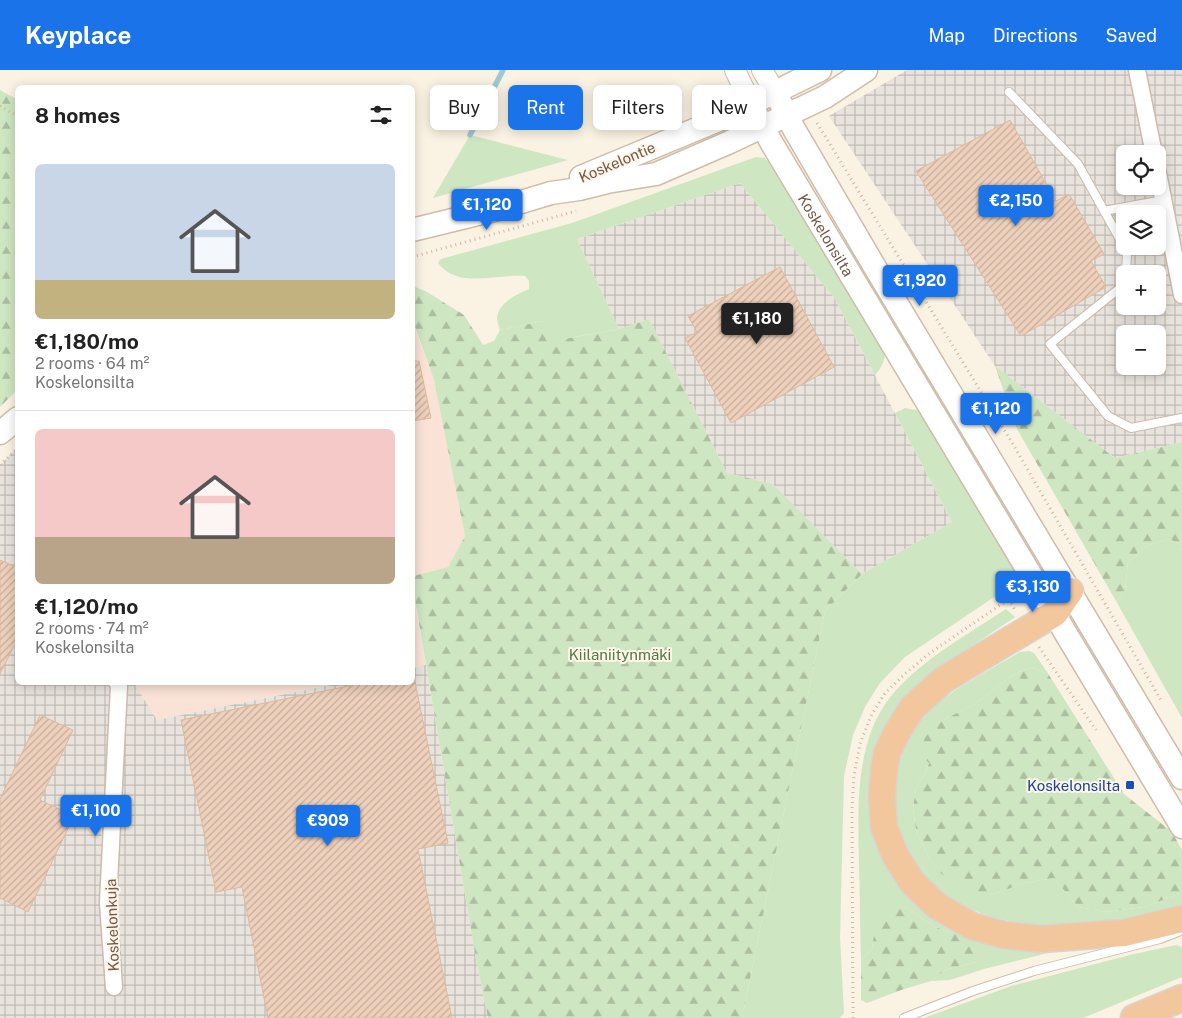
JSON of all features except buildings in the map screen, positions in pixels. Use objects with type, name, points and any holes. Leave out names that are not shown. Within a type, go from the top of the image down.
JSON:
[{"type":"highway","points":[[1070,591],[1055,613],[943,680],[912,708],[887,753],[882,797],[884,827],[895,856],[912,882],[937,906],[972,926],[1004,936],[1041,939],[1124,933],[1182,919]]},
{"type":"highway","points":[[1134,1018],[1182,998]]},
{"type":"main road","name":"Koskelontie","points":[[766,96],[820,70]]},
{"type":"main road","name":"Koskelontie","points":[[766,125],[825,97],[866,70]]},
{"type":"main road","name":"Koskelonsilta","points":[[775,92],[872,264],[1182,778]]},
{"type":"main road","name":"Koskelontie","points":[[551,193],[577,178],[694,130]]},
{"type":"main road","name":"Koskelontie","points":[[415,229],[498,209],[551,193],[656,174],[754,130]]},
{"type":"main road","name":"Koskelonsilta","points":[[765,130],[919,390],[1055,613],[1182,827]]},
{"type":"street","points":[[734,70],[742,85]]},
{"type":"street","points":[[762,70],[775,92]]},
{"type":"street","points":[[1137,70],[1152,145]]},
{"type":"street","points":[[1162,195],[1182,295]]},
{"type":"street","name":"Koskelonkuja","points":[[114,987],[108,903],[118,685]]},
{"type":"lane","points":[[1009,92],[1078,164],[1127,252],[1126,265]]},
{"type":"lane","points":[[1104,211],[1163,200]]},
{"type":"lane","points":[[1116,291],[1050,344],[1108,416],[1131,428],[1182,418]]},
{"type":"lane","points":[[904,1018],[973,991],[1034,971],[1160,939],[1182,930]]},
{"type":"path","points":[[0,106],[15,114]]},
{"type":"path","points":[[814,118],[1014,446],[1163,703]]},
{"type":"path","points":[[0,465],[15,451]]},
{"type":"path","points":[[1009,600],[1096,730]]},
{"type":"shaded area","points":[[907,70],[1182,70],[1182,442],[1115,458],[995,366],[829,116]]},
{"type":"shaded area","points":[[740,183],[835,299],[952,522],[862,574],[773,484],[727,473],[649,319],[619,329],[577,239]]},
{"type":"shaded area","points":[[415,329],[434,380],[465,536],[448,567],[415,575]]},
{"type":"shaded area","points":[[15,450],[15,685],[135,685],[157,720],[331,685],[415,685],[415,668],[426,665],[476,959],[488,1018],[0,1018],[0,465]]},
{"type":"shaded area","points":[[415,604],[426,665],[415,668]]},
{"type":"shaded area","points":[[135,685],[331,685],[157,720]]},
{"type":"green space","points":[[0,90],[15,98],[15,392],[0,407]]},
{"type":"green space","points":[[470,135],[568,160],[433,198]]},
{"type":"green space","points":[[756,157],[765,158],[773,167],[885,348],[883,363],[875,375],[835,299],[740,183],[577,239],[619,329],[563,339],[543,321],[500,330],[497,318],[501,308],[514,296],[529,289],[529,281],[525,276],[467,278],[447,271],[438,263],[441,259],[572,223]]},
{"type":"green space","name":"Kiilaniitynmäki","points":[[415,287],[427,292],[464,315],[483,345],[494,341],[500,330],[543,321],[564,339],[619,329],[649,319],[727,473],[773,484],[862,574],[825,611],[742,1018],[488,1018],[476,959],[415,600],[415,575],[448,567],[465,536],[434,380],[415,327]]},
{"type":"green space","points":[[995,366],[1115,458],[1182,442],[1182,545],[1169,539],[1146,546],[1128,562],[1125,591],[1116,601],[1017,429]]},
{"type":"green space","points":[[905,408],[922,411],[1016,568],[1009,577],[1003,591],[905,657],[880,683],[865,707],[853,735],[844,776],[840,937],[844,1013],[840,1018],[742,1018],[825,611],[862,574],[952,522],[895,413]]},
{"type":"green space","points":[[1169,539],[1182,545],[1182,718],[1116,601],[1125,591],[1128,562],[1146,546]]},
{"type":"green space","points":[[1006,609],[1015,617],[938,669],[918,685],[872,827],[878,849],[908,895],[1046,949],[1048,953],[984,969],[950,980],[931,981],[945,970],[977,962],[976,940],[935,927],[904,906],[874,934],[872,949],[861,960],[859,799],[864,755],[870,734],[879,714],[891,696],[917,670],[946,648]]},
{"type":"green space","points":[[1029,651],[1034,653],[1049,675],[1032,667],[1014,674],[975,704],[943,720],[925,774],[916,788],[913,808],[916,831],[935,869],[991,895],[1025,883],[1054,878],[1078,907],[1106,912],[1144,907],[1182,893],[1182,907],[1097,924],[1062,926],[1016,922],[993,917],[971,909],[951,898],[932,884],[914,862],[901,838],[894,817],[896,767],[900,752],[907,738],[922,716],[944,698],[1020,652]]},
{"type":"green space","points":[[1032,667],[1049,675],[1124,794],[1172,832],[1182,850],[1182,893],[1144,907],[1106,912],[1078,907],[1054,878],[1025,883],[991,895],[961,888],[935,869],[916,831],[913,808],[916,788],[925,774],[929,763],[919,753],[925,737],[943,720],[975,704],[1014,674]]},
{"type":"green space","points":[[904,906],[935,927],[976,940],[980,954],[977,962],[945,970],[931,981],[867,1003],[861,1000],[861,960],[872,949],[874,934],[883,912]]},
{"type":"green space","points":[[1176,945],[1182,947],[1182,977],[1083,1018],[924,1018],[1011,986]]},
{"type":"waterway","points":[[470,135],[503,70]]},
{"type":"place","name":"Koskelonsilta","points":[[1130,785]]}]
